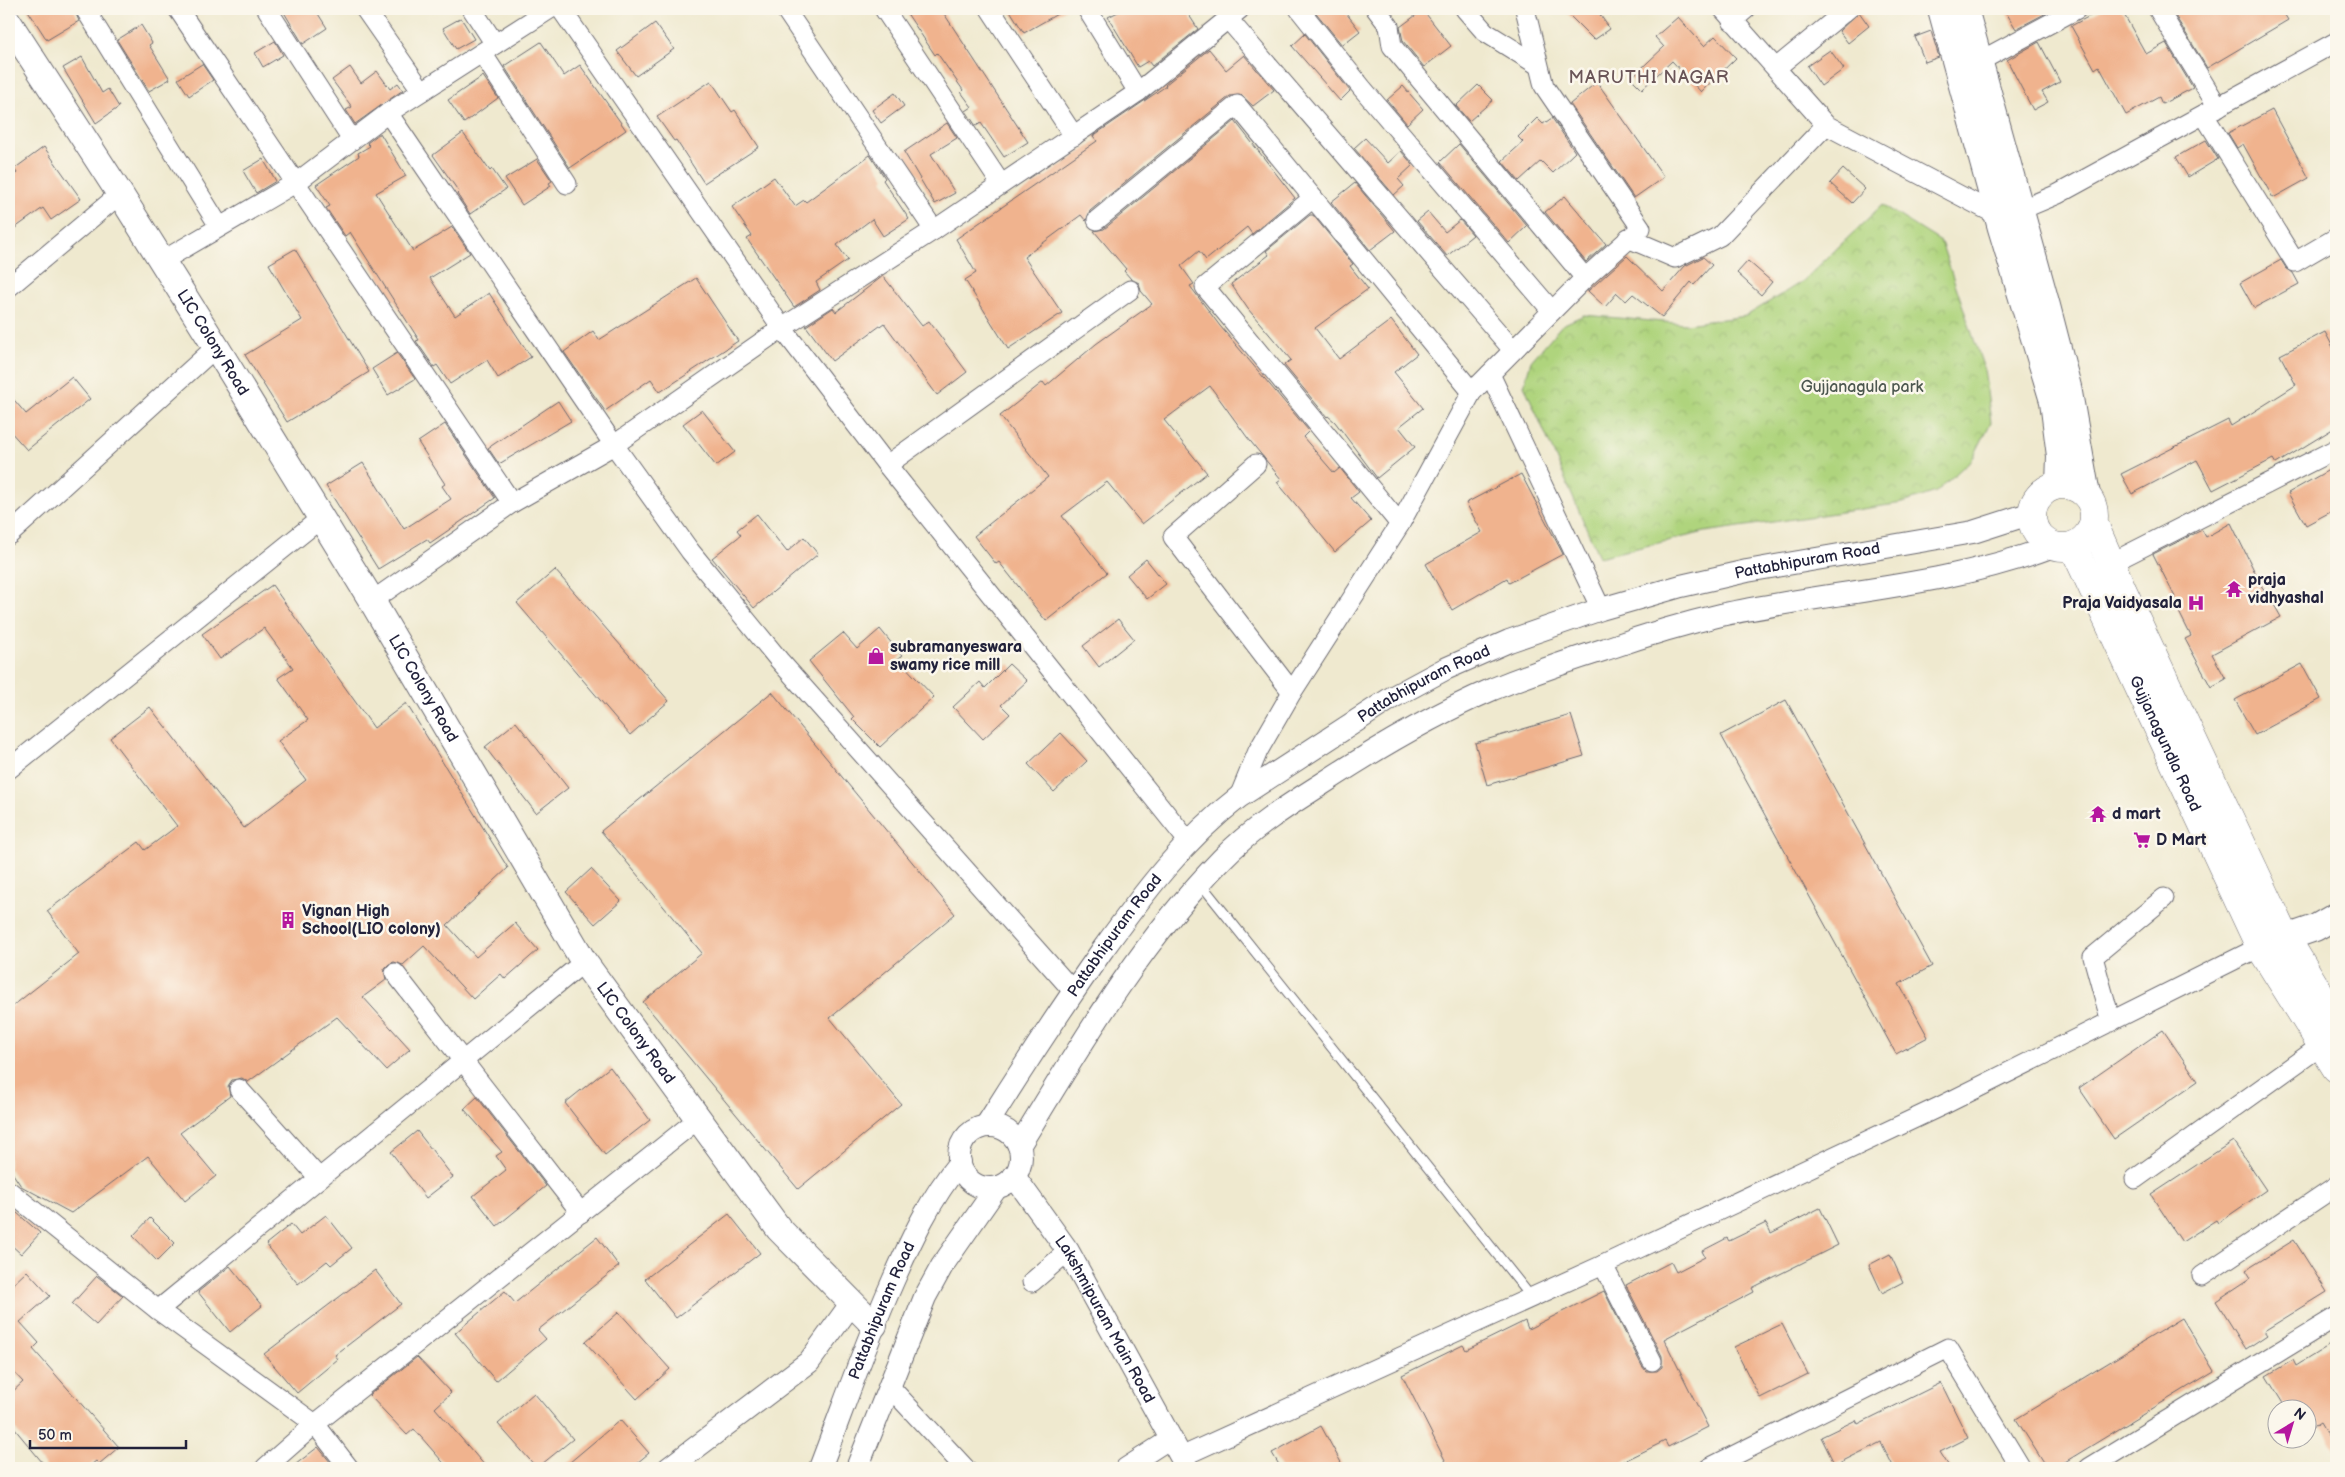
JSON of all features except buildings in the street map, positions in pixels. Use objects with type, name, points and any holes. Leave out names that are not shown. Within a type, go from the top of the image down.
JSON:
[{"type":"main road","points":[[1941,9],[2068,387],[2087,495],[2095,514],[2090,534],[2063,546],[2037,533],[2032,523],[2032,513],[2040,494],[2059,485],[2069,485],[2087,495]]},
{"type":"main road","points":[[1965,9],[1980,62],[2009,212],[2053,401],[2060,456],[2059,485]]},
{"type":"main road","name":"LIC Colony Road","points":[[13,40],[120,194],[216,347],[372,601],[584,962],[779,1229],[851,1304],[874,1325]]},
{"type":"main road","name":"Gujjanagundla Road","points":[[2094,524],[2286,938],[2336,1021]]},
{"type":"main road","name":"Gujjanagundla Road","points":[[2063,546],[2260,947],[2329,1057]]},
{"type":"main road","points":[[2260,947],[2315,928],[2336,916]]},
{"type":"street","points":[[85,9],[220,226]]},
{"type":"street","points":[[178,9],[297,182],[512,503]]},
{"type":"street","points":[[267,9],[352,140]]},
{"type":"street","points":[[365,9],[422,91]]},
{"type":"street","points":[[472,9],[489,48],[567,184]]},
{"type":"street","points":[[162,261],[297,182],[388,113],[550,9]]},
{"type":"street","points":[[561,9],[782,328],[887,465],[1188,842]]},
{"type":"street","points":[[785,9],[934,230]]},
{"type":"street","points":[[884,9],[1001,184]]},
{"type":"street","points":[[990,9],[1074,136]]},
{"type":"street","points":[[1087,9],[1138,92]]},
{"type":"street","points":[[1300,9],[1362,88],[1552,311]]},
{"type":"street","points":[[1376,9],[1389,26],[1392,46],[1585,278]]},
{"type":"street","points":[[1465,9],[1485,32],[1538,65]]},
{"type":"street","points":[[1239,797],[1258,751],[1292,692],[1400,524],[1472,392],[1585,278],[1641,228],[1544,86],[1525,9]]},
{"type":"street","points":[[1776,68],[1848,9]]},
{"type":"street","points":[[1980,62],[2077,9]]},
{"type":"street","points":[[2158,9],[2211,111],[2295,262],[2336,238]]},
{"type":"street","points":[[1734,13],[1776,68],[1826,125],[2009,212],[2058,194],[2336,42]]},
{"type":"street","points":[[372,601],[512,503],[614,445],[782,328],[934,230],[1074,136],[1138,92],[1234,14],[1513,350]]},
{"type":"street","points":[[1096,220],[1236,106],[1472,392]]},
{"type":"street","points":[[388,113],[614,445],[690,551],[779,660],[1073,992]]},
{"type":"street","points":[[1628,238],[1675,258],[1720,236],[1826,125]]},
{"type":"street","points":[[9,287],[120,194]]},
{"type":"street","points":[[1313,198],[1205,287],[1400,524]]},
{"type":"street","points":[[887,465],[1130,290]]},
{"type":"street","points":[[9,535],[216,347]]},
{"type":"street","points":[[1490,374],[1601,610]]},
{"type":"street","points":[[2111,563],[2336,449]]},
{"type":"street","points":[[1256,464],[1173,537],[1292,692]]},
{"type":"street","name":"Pattabhipuram Road","points":[[986,1126],[1036,1046],[1128,914],[1188,842],[1217,814],[1239,797],[1393,697],[1445,669],[1509,641],[1601,610],[1681,586],[1747,571],[1973,532],[2032,513]]},
{"type":"street","points":[[9,769],[320,519]]},
{"type":"street","name":"Pattabhipuram Road","points":[[1019,1146],[1099,1016],[1149,944],[1200,882],[1224,856],[1252,831],[1385,744],[1452,708],[1539,671],[1704,619],[1764,607],[1938,579],[2063,546]]},
{"type":"street","points":[[2111,1022],[2093,957],[2164,898]]},
{"type":"street","points":[[1125,1468],[1179,1455],[1532,1298],[1941,1106],[2260,947]]},
{"type":"street","points":[[158,1310],[584,962]]},
{"type":"street","points":[[395,973],[582,1213]]},
{"type":"street","points":[[2135,1179],[2329,1057]]},
{"type":"street","points":[[239,1089],[319,1178]]},
{"type":"street","points":[[265,1468],[315,1424],[698,1120]]},
{"type":"street","points":[[986,1126],[1006,1131],[1019,1146],[1021,1157],[1006,1181],[987,1188],[977,1185],[963,1171],[960,1162],[962,1142],[977,1129],[986,1126]]},
{"type":"street","name":"Pattabhipuram Road","points":[[820,1468],[874,1325],[929,1203],[960,1162]]},
{"type":"street","name":"Pattabhipuram Road","points":[[857,1468],[929,1289],[966,1230],[1006,1181]]},
{"type":"street","name":"Lakshmipuram Main Road","points":[[1006,1181],[1068,1251],[1179,1455]]},
{"type":"street","points":[[2202,1276],[2336,1186]]},
{"type":"street","points":[[9,1191],[158,1310],[315,1424],[349,1468]]},
{"type":"street","points":[[1032,1282],[1068,1251]]},
{"type":"street","points":[[1603,1265],[1652,1361]]},
{"type":"street","points":[[669,1468],[810,1362],[851,1304]]},
{"type":"street","points":[[2089,1468],[2336,1317]]},
{"type":"street","points":[[1709,1468],[1948,1348],[2021,1468]]},
{"type":"street","points":[[889,1386],[965,1468]]},
{"type":"lane","points":[[1200,882],[1532,1298]]},
{"type":"green space","name":"Gujjanagula park","points":[[1882,205],[1941,242],[1984,369],[1991,422],[1973,458],[1936,492],[1903,503],[1705,532],[1599,557],[1524,385],[1531,361],[1562,325],[1584,315],[1686,324],[1746,316],[1803,281]]},
{"type":"place","name":"praja vidhyashal","points":[[2234,589]]},
{"type":"place","name":"Praja Vaidyasala","points":[[2196,603]]},
{"type":"place","name":"subramanyeswara swamy rice mill","points":[[876,656]]},
{"type":"place","name":"d mart","points":[[2098,814]]},
{"type":"place","name":"D Mart","points":[[2142,840]]},
{"type":"place","name":"Vignan High School(LIO colony)","points":[[288,920]]},
{"type":"district","name":"MARUTHI NAGAR","points":[[1649,77]]}]
